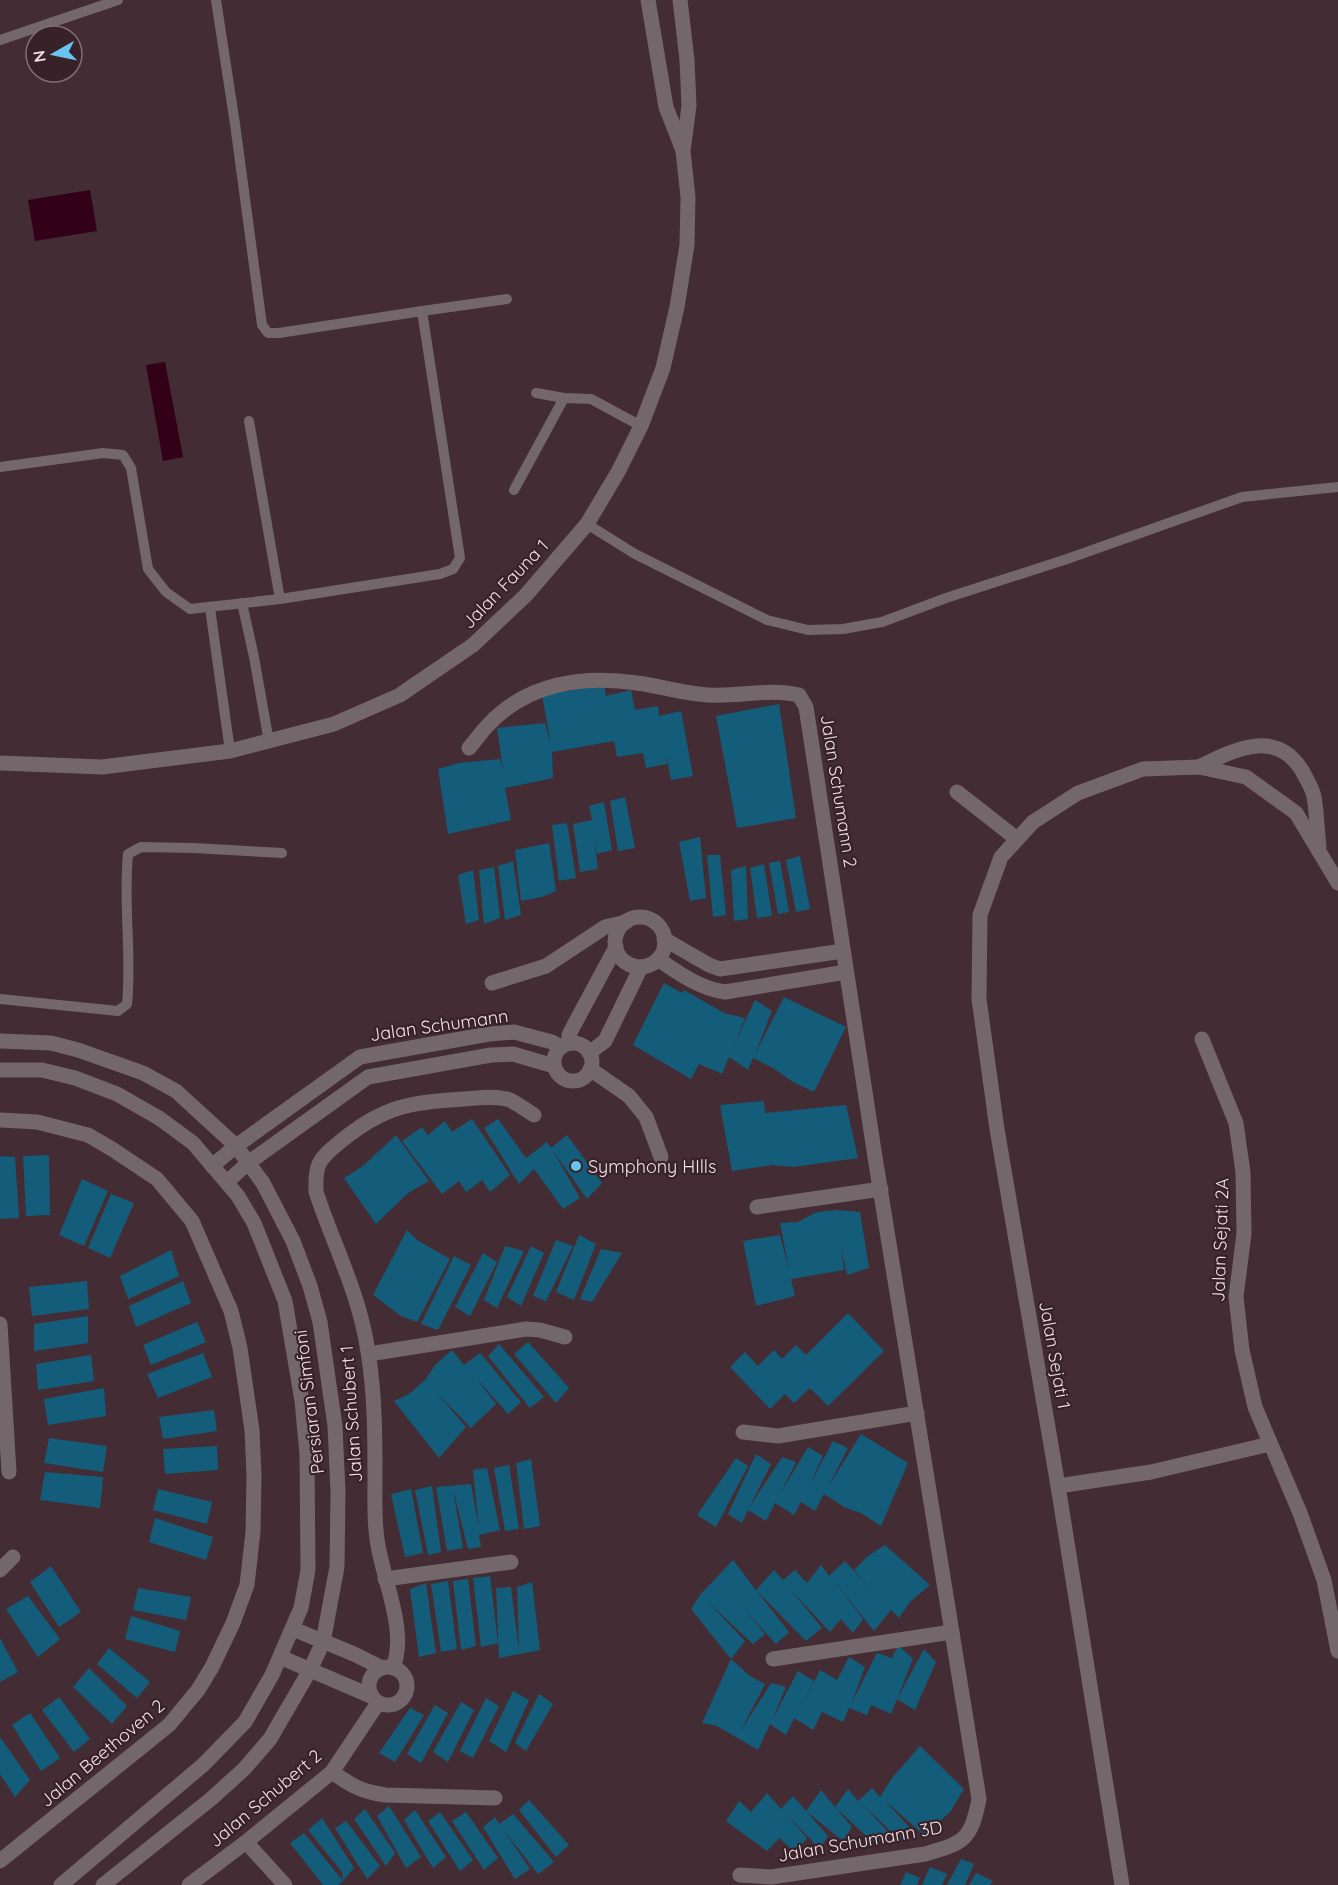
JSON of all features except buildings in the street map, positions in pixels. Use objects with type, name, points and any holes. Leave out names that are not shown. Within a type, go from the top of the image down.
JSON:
[{"type":"street","name":"Jalan Fauna 1","points":[[648,0],[666,107],[683,151]]},
{"type":"street","name":"Jalan Fauna 1","points":[[0,763],[102,767],[230,751],[334,724],[399,695],[473,645],[526,595],[587,524],[618,472],[641,426],[663,368],[678,306],[687,245],[688,197],[683,151],[689,106],[687,60],[680,0]]},
{"type":"street","name":"Jalan Schumann 2","points":[[469,748],[489,724],[522,698],[543,688],[578,680],[636,683],[711,695],[786,692],[799,695],[806,707],[845,961]]},
{"type":"street","points":[[1198,767],[1226,753],[1256,745],[1276,747],[1297,761],[1314,795],[1319,852]]},
{"type":"street","name":"Jalan Sejati 1","points":[[1122,1885],[1058,1486],[997,1129],[979,999],[980,915],[1001,857],[1033,822],[1078,793],[1143,769],[1198,767],[1246,777],[1296,813],[1338,883]]},
{"type":"street","points":[[957,792],[1017,839]]},
{"type":"street","points":[[492,983],[546,966],[605,927],[637,917],[653,921],[659,926],[664,939],[663,950],[658,959],[648,966],[641,967],[627,963],[621,958],[616,947]]},
{"type":"street","points":[[554,1066],[555,1055],[565,1045],[616,947],[618,931],[626,922]]},
{"type":"street","points":[[664,939],[720,969],[845,961]]},
{"type":"street","points":[[658,959],[703,986],[714,991],[725,992],[845,961]]},
{"type":"street","points":[[773,1659],[952,1632],[845,961]]},
{"type":"street","points":[[641,967],[605,1041],[589,1053],[590,1069],[629,1096],[646,1117],[661,1157]]},
{"type":"street","points":[[720,969],[725,992]]},
{"type":"street","name":"Jalan Schumann","points":[[212,1166],[236,1146],[360,1057],[489,1034],[514,1032],[565,1045],[582,1046],[589,1053]]},
{"type":"street","name":"Jalan Sejati 2A","points":[[1202,1039],[1236,1124],[1243,1172],[1244,1224],[1236,1297],[1242,1350],[1255,1407],[1300,1513],[1324,1580],[1338,1651]]},
{"type":"street","name":"Persiaran Simfoni","points":[[0,1041],[51,1043],[143,1073],[176,1091],[236,1146],[262,1183],[293,1241],[310,1286],[320,1322],[329,1373],[335,1426],[338,1492],[337,1567],[323,1642],[310,1670],[270,1739],[244,1769],[211,1799],[103,1885]]},
{"type":"street","name":"Jalan Schumann","points":[[227,1182],[248,1163],[368,1077],[491,1055],[513,1054],[554,1066],[558,1074],[568,1081],[581,1079],[590,1069]]},
{"type":"street","name":"Persiaran Simfoni","points":[[0,1070],[42,1070],[75,1078],[117,1094],[159,1118],[193,1143],[227,1182],[254,1223],[285,1301],[302,1401],[308,1454],[308,1570],[301,1608],[280,1657],[245,1722],[203,1765],[61,1885]]},
{"type":"street","name":"Jalan Schubert 1","points":[[387,1668],[397,1658],[397,1628],[376,1538],[373,1407],[369,1354],[354,1288],[316,1192],[319,1164],[328,1151],[350,1133],[380,1115],[401,1106],[422,1101],[494,1097],[509,1100],[534,1115]]},
{"type":"street","name":"Jalan Beethoven 2","points":[[0,1120],[37,1122],[88,1135],[157,1179],[192,1221],[231,1311],[240,1348],[252,1430],[254,1476],[253,1532],[247,1585],[233,1623],[198,1690],[169,1725],[0,1861]]},
{"type":"street","points":[[757,1208],[881,1189]]},
{"type":"street","points":[[0,1324],[9,1472]]},
{"type":"street","points":[[369,1354],[526,1329],[540,1330],[565,1337]]},
{"type":"street","points":[[743,1432],[778,1436],[917,1413]]},
{"type":"street","points":[[1058,1486],[1151,1472],[1270,1444]]},
{"type":"street","points":[[0,1570],[13,1557]]},
{"type":"street","points":[[386,1579],[511,1562]]},
{"type":"street","points":[[280,1657],[383,1705],[395,1704],[404,1696],[405,1680],[398,1670],[387,1668],[293,1629]]},
{"type":"street","name":"Jalan Schumann 3D","points":[[740,1875],[771,1877],[925,1854],[962,1841],[975,1821],[979,1799],[952,1632]]},
{"type":"street","points":[[374,1699],[369,1681],[374,1673],[387,1668]]},
{"type":"street","name":"Jalan Schubert 2","points":[[189,1885],[332,1772],[374,1699]]},
{"type":"street","points":[[332,1772],[351,1785],[371,1793],[495,1798]]},
{"type":"street","points":[[246,1842],[285,1885]]},
{"type":"lane","points":[[0,40],[118,0]]},
{"type":"lane","points":[[216,0],[236,124],[262,325],[268,333],[507,299]]},
{"type":"lane","points":[[0,467],[103,453],[123,455],[131,468],[148,569],[166,592],[190,609],[280,599],[440,574],[453,568],[460,558],[422,311]]},
{"type":"lane","points":[[536,393],[564,398],[591,399],[641,426]]},
{"type":"lane","points":[[514,490],[564,398]]},
{"type":"lane","points":[[249,421],[280,599]]},
{"type":"lane","points":[[587,524],[635,554],[767,620],[808,630],[843,629],[882,622],[1242,497],[1338,487]]},
{"type":"lane","points":[[242,603],[255,657],[269,742]]},
{"type":"lane","points":[[210,608],[230,751]]},
{"type":"lane","points":[[0,999],[118,1011],[127,1004],[129,983],[125,884],[128,854],[141,848],[194,848],[282,853]]},
{"type":"shaded area","points":[[90,190],[97,231],[35,241],[28,200]]},
{"type":"shaded area","points":[[165,362],[183,457],[163,461],[146,365]]},
{"type":"place","name":"Symphony HIlls","points":[[576,1166]]}]
